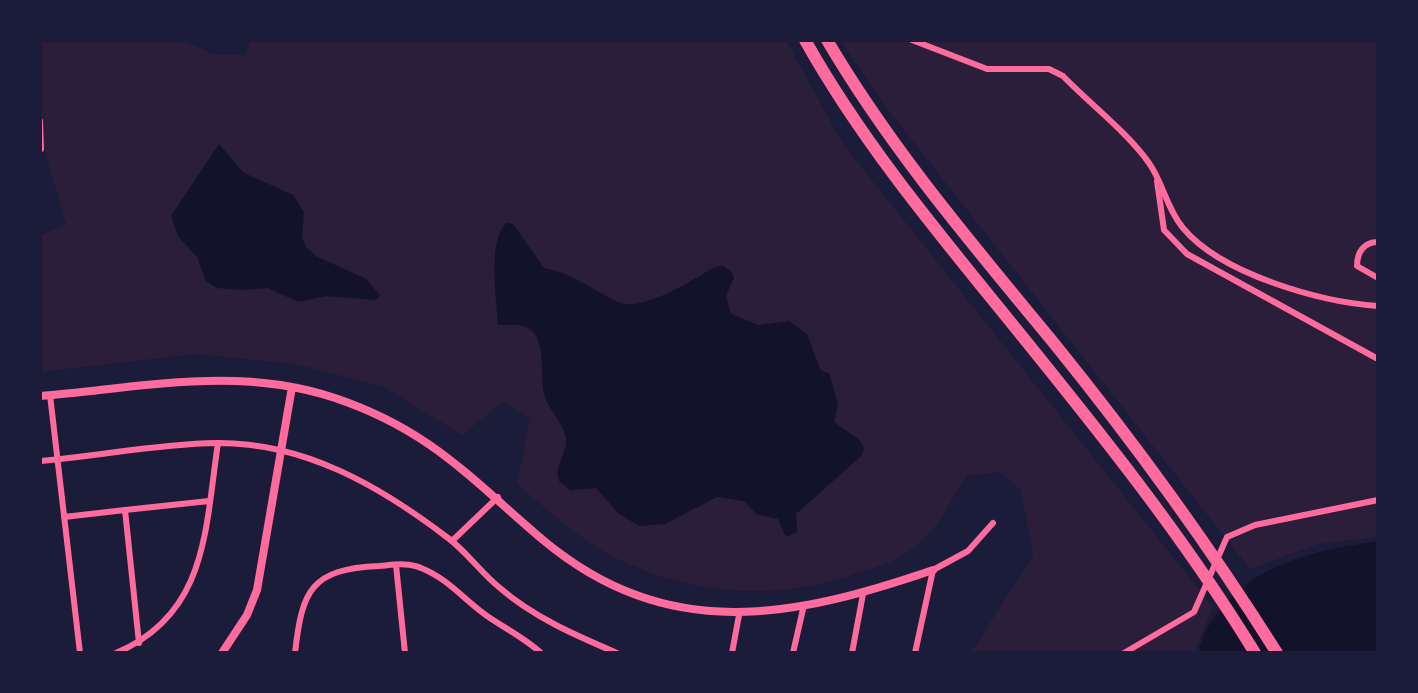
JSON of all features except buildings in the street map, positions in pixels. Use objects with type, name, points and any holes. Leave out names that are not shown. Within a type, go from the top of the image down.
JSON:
[{"type":"highway","points":[[805,40],[892,173],[1169,525],[1255,653]]},
{"type":"highway","points":[[829,44],[907,161],[1194,525],[1277,653]]},
{"type":"street","points":[[912,40],[987,69],[1049,69],[1063,76],[1149,162],[1183,228],[1231,263],[1260,277],[1322,296],[1378,306]]},
{"type":"street","points":[[40,121],[41,149]]},
{"type":"street","points":[[1157,178],[1156,194],[1164,230],[1187,254],[1378,359]]},
{"type":"street","points":[[1378,242],[1362,248],[1357,266],[1378,278]]},
{"type":"street","points":[[40,396],[187,379],[261,381],[331,397],[398,425],[443,452],[546,542],[609,582],[659,601],[739,615],[803,609],[863,594],[933,570],[968,551],[993,523]]},
{"type":"street","points":[[222,653],[247,615],[257,590],[292,387]]},
{"type":"street","points":[[50,395],[80,653]]},
{"type":"street","points":[[116,653],[139,643],[164,624],[196,573],[218,443]]},
{"type":"street","points":[[40,461],[218,443],[283,451],[350,473],[379,488],[452,541],[501,590],[571,633],[617,653]]},
{"type":"street","points":[[452,541],[498,497]]},
{"type":"street","points":[[1124,653],[1194,612],[1227,537],[1255,525],[1378,500]]},
{"type":"street","points":[[64,517],[209,501]]},
{"type":"street","points":[[125,510],[139,643]]},
{"type":"street","points":[[295,653],[300,608],[311,591],[327,576],[343,567],[396,565],[417,566],[441,577],[489,618],[541,653]]},
{"type":"street","points":[[396,565],[405,653]]},
{"type":"street","points":[[915,653],[933,570]]},
{"type":"street","points":[[852,653],[863,594]]},
{"type":"street","points":[[793,653],[803,609]]},
{"type":"street","points":[[732,653],[739,615]]},
{"type":"shaded area","points":[[40,40],[182,40],[213,54],[245,55],[251,40],[786,40],[843,144],[1213,607],[1194,653],[971,653],[1033,555],[1021,490],[1000,472],[967,476],[929,534],[886,564],[846,577],[789,589],[760,591],[703,587],[647,572],[606,553],[517,484],[530,419],[504,401],[462,435],[384,387],[295,364],[196,354],[40,372],[40,236],[66,224],[40,135]]},
{"type":"shaded area","points":[[840,40],[1378,40],[1378,537],[1318,544],[1250,569],[886,107]]},
{"type":"shaded area","points":[[219,144],[244,173],[293,195],[304,212],[302,238],[306,247],[316,256],[366,279],[380,295],[376,300],[326,296],[298,302],[268,288],[217,288],[206,281],[197,257],[178,236],[171,216]]},
{"type":"shaded area","points":[[507,223],[513,224],[544,268],[628,304],[653,299],[715,267],[723,266],[732,272],[734,278],[726,296],[731,314],[759,325],[789,321],[807,334],[821,371],[829,373],[838,404],[834,422],[860,440],[864,448],[861,456],[796,514],[797,532],[786,537],[778,519],[756,514],[744,501],[717,497],[665,524],[639,526],[618,513],[596,488],[570,490],[559,481],[559,465],[566,439],[544,394],[537,337],[523,326],[498,325],[495,255],[501,230]]},
{"type":"shaded area","points":[[1378,541],[1378,653],[1199,653],[1205,633],[1216,615],[1241,589],[1258,577],[1315,553]]}]
